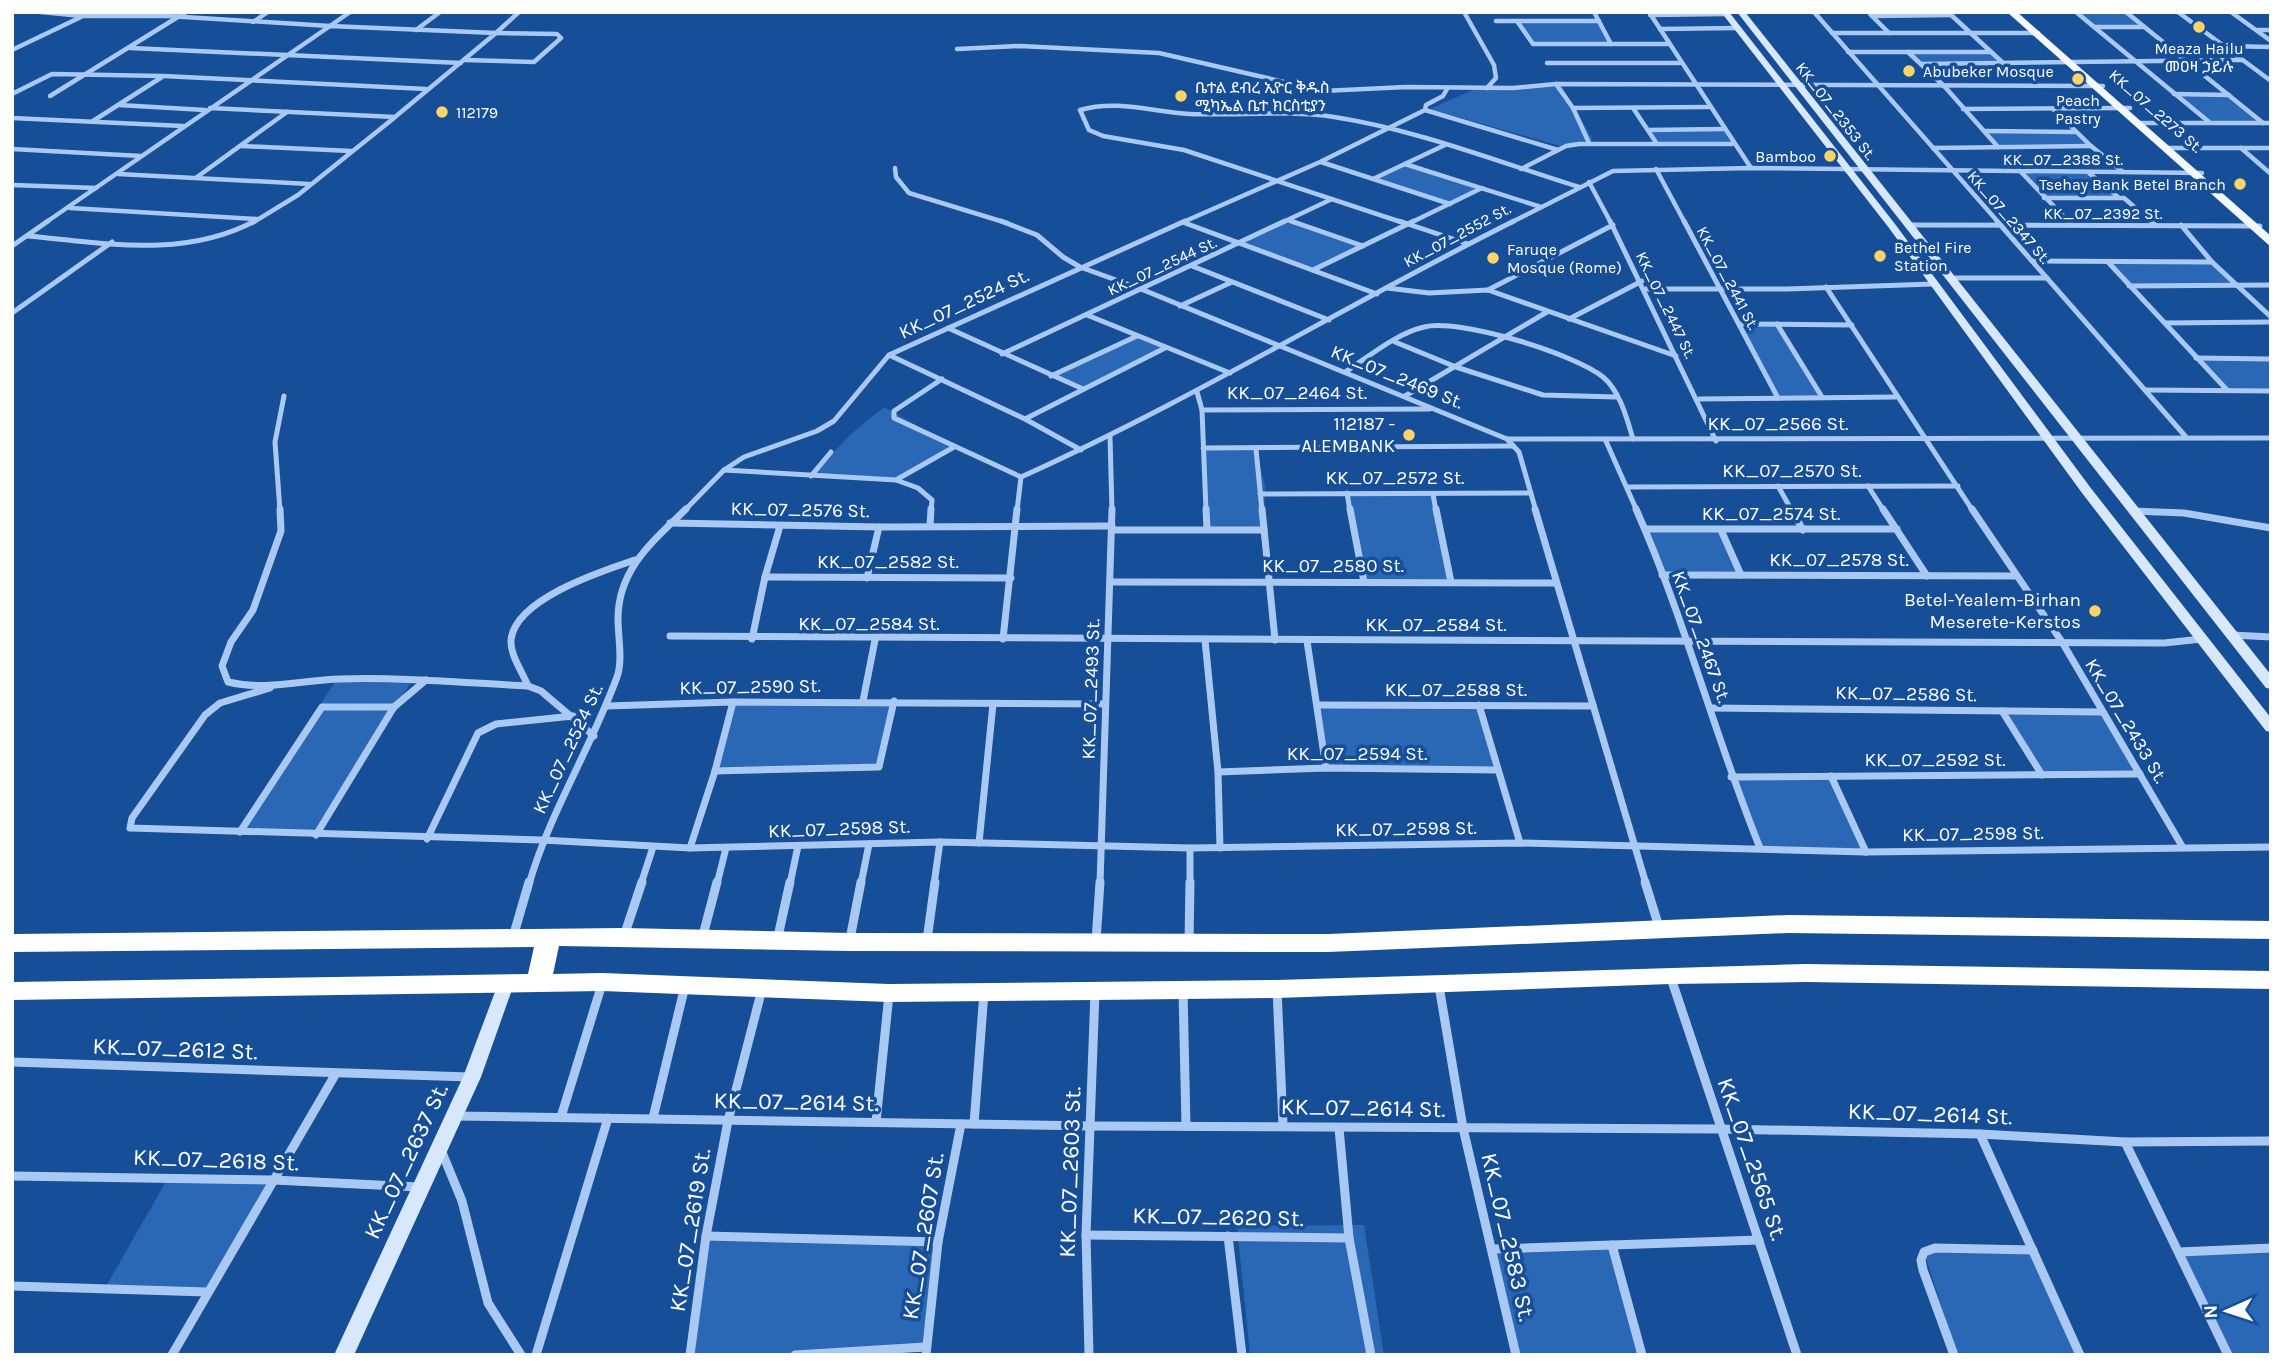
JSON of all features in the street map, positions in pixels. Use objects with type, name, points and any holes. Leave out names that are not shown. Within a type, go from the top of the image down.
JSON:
[{"type":"highway","points":[[12,943],[624,937],[849,942],[1328,943],[1660,927],[1788,924],[2271,930]]},
{"type":"highway","points":[[538,983],[549,938]]},
{"type":"highway","points":[[12,991],[602,982],[889,992],[1095,991],[1277,989],[1670,975],[1970,974],[2271,980]]},
{"type":"main road","name":"KK_07_2273 St.","points":[[2011,12],[2126,108],[2256,226],[2271,235]]},
{"type":"main road","name":"KK_07_2273 St.","points":[[2019,12],[2036,33]]},
{"type":"main road","points":[[2256,226],[2271,243]]},
{"type":"street","points":[[41,12],[82,16],[179,17],[252,23],[557,34],[561,38],[534,62],[462,62],[130,48]]},
{"type":"street","points":[[12,50],[91,12]]},
{"type":"street","points":[[50,96],[187,12]]},
{"type":"street","points":[[252,23],[268,12]]},
{"type":"street","points":[[12,246],[350,12]]},
{"type":"street","points":[[415,30],[440,12]]},
{"type":"street","points":[[28,236],[163,245],[189,243],[237,231],[309,184],[395,117],[426,89],[448,75],[519,12]]},
{"type":"street","points":[[1464,12],[1494,65],[1496,78],[1487,88]]},
{"type":"street","points":[[1594,12],[1611,44]]},
{"type":"street","name":"KK_07_2353 St.","points":[[1741,12],[2271,685]]},
{"type":"street","name":"KK_07_2347 St.","points":[[1814,12],[2186,438]]},
{"type":"street","points":[[2076,12],[2209,122]]},
{"type":"street","points":[[2126,12],[2263,123]]},
{"type":"street","points":[[2178,12],[2271,81]]},
{"type":"street","points":[[2231,12],[2271,41]]},
{"type":"street","points":[[1650,14],[1725,13]]},
{"type":"street","name":"KK_07_2353 St.","points":[[1725,13],[1892,226],[2048,439],[2271,728]]},
{"type":"street","points":[[1650,14],[1732,144],[1751,168]]},
{"type":"street","points":[[1870,14],[1890,33]]},
{"type":"street","points":[[1870,14],[1951,14],[2002,62]]},
{"type":"street","points":[[1496,21],[1599,21]]},
{"type":"street","points":[[1517,21],[1533,44],[1668,44]]},
{"type":"street","points":[[2094,27],[2145,27]]},
{"type":"street","points":[[1660,29],[1738,28]]},
{"type":"street","points":[[2257,30],[2271,30]]},
{"type":"street","points":[[1832,33],[2036,33]]},
{"type":"street","points":[[957,49],[1020,46],[1159,53],[1264,75],[1323,91],[1556,84],[2100,86]]},
{"type":"street","points":[[2224,46],[2271,47]]},
{"type":"street","points":[[1907,51],[1945,87],[1998,147]]},
{"type":"street","points":[[1849,52],[1991,52]]},
{"type":"street","points":[[1921,64],[2069,60],[2242,60]]},
{"type":"street","points":[[1547,63],[1679,63]]},
{"type":"street","points":[[12,94],[48,75],[163,76],[426,89]]},
{"type":"street","points":[[92,121],[163,76]]},
{"type":"street","points":[[1556,84],[1573,108],[1589,143]]},
{"type":"street","name":"KK_07_2524 St.","points":[[513,939],[542,840],[594,736],[619,673],[618,601],[635,560],[724,470],[744,457],[817,431],[834,421],[889,355],[1080,267],[1320,162],[1425,110],[1426,105],[1443,96],[1447,89]]},
{"type":"street","points":[[2174,94],[2229,95]]},
{"type":"street","points":[[119,106],[395,117]]},
{"type":"street","points":[[1468,244],[1184,150],[1103,136],[1089,130],[1080,110],[1113,106],[1180,113],[1303,114],[1389,129],[1580,187]]},
{"type":"street","points":[[1573,108],[1709,107]]},
{"type":"street","points":[[1633,108],[1657,144]]},
{"type":"street","points":[[1963,109],[2126,108]]},
{"type":"street","points":[[2053,109],[2075,132],[2122,171]]},
{"type":"street","points":[[1425,110],[1558,150]]},
{"type":"street","points":[[196,178],[287,112]]},
{"type":"street","points":[[12,117],[184,126]]},
{"type":"street","points":[[2142,123],[2271,123]]},
{"type":"street","points":[[1648,130],[1724,129]]},
{"type":"street","points":[[1985,131],[2075,132]]},
{"type":"street","points":[[1521,169],[1558,150],[1589,143],[1732,144]]},
{"type":"street","points":[[1374,179],[1445,145]]},
{"type":"street","points":[[241,146],[351,151]]},
{"type":"street","points":[[1933,148],[2091,146]]},
{"type":"street","points":[[2171,148],[2271,148]]},
{"type":"street","points":[[2241,148],[2271,174]]},
{"type":"street","points":[[12,149],[141,156]]},
{"type":"street","points":[[12,155],[21,149]]},
{"type":"street","points":[[1320,162],[1450,204]]},
{"type":"street","points":[[1405,164],[1541,207]]},
{"type":"street","name":"KK_07_2469 St.","points":[[895,168],[896,177],[909,193],[1017,226],[1037,235],[1063,257],[1080,267],[1141,289],[1507,439],[1518,452],[1633,848],[1660,927]]},
{"type":"street","name":"KK_07_2441 St.","points":[[1656,169],[1778,398]]},
{"type":"street","name":"KK_07_2388 St.","points":[[1847,169],[2198,173]]},
{"type":"street","name":"KK_07_2552 St.","points":[[1021,477],[1110,437],[1468,244],[1588,181],[1613,171],[1847,169]]},
{"type":"street","points":[[2021,172],[2073,226]]},
{"type":"street","points":[[2090,173],[2117,197]]},
{"type":"street","points":[[118,174],[309,184]]},
{"type":"street","name":"KK_07_2447 St.","points":[[1588,181],[1646,289],[1699,399],[1716,441]]},
{"type":"street","points":[[13,185],[96,188]]},
{"type":"street","points":[[1313,270],[1482,188]]},
{"type":"street","points":[[2044,198],[2117,197],[2129,200],[2155,225]]},
{"type":"street","name":"KK_07_2544 St.","points":[[1002,354],[1333,199]]},
{"type":"street","points":[[69,208],[259,219]]},
{"type":"street","points":[[1288,220],[1363,246]]},
{"type":"street","points":[[1185,223],[1377,294]]},
{"type":"street","points":[[1488,290],[1613,225]]},
{"type":"street","name":"KK_07_2392 St.","points":[[1911,225],[2256,226]]},
{"type":"street","points":[[2181,225],[2212,262],[2271,319]]},
{"type":"street","points":[[12,313],[112,242]]},
{"type":"street","points":[[2032,261],[2212,262]]},
{"type":"street","points":[[2108,262],[2227,390]]},
{"type":"street","points":[[1192,266],[1329,320]]},
{"type":"street","points":[[1923,269],[1946,274],[2047,278]]},
{"type":"street","points":[[1569,319],[1642,281]]},
{"type":"street","points":[[1180,306],[1232,282]]},
{"type":"street","points":[[1646,289],[1721,290],[1933,284]]},
{"type":"street","points":[[2129,286],[2271,285]]},
{"type":"street","points":[[1826,287],[1896,397]]},
{"type":"street","points":[[1386,288],[1429,293],[1488,290],[1676,356]]},
{"type":"street","points":[[1405,396],[1547,312]]},
{"type":"street","points":[[1087,315],[1230,373]]},
{"type":"street","points":[[2165,323],[2271,319]]},
{"type":"street","points":[[1739,324],[1852,325]]},
{"type":"street","points":[[1777,324],[1822,397]]},
{"type":"street","points":[[1345,372],[1430,325],[1479,329],[1590,369],[1611,383],[1633,439]]},
{"type":"street","points":[[948,328],[1083,389]]},
{"type":"street","points":[[1051,376],[1137,336]]},
{"type":"street","points":[[1395,342],[1457,367],[1543,396],[1616,397]]},
{"type":"street","points":[[1025,419],[1165,348]]},
{"type":"street","points":[[889,355],[1025,419],[1081,450]]},
{"type":"street","points":[[2196,358],[2271,359]]},
{"type":"street","points":[[942,379],[892,415],[1021,477],[1003,639]]},
{"type":"street","points":[[2146,390],[2271,391]]},
{"type":"street","points":[[1196,392],[1202,410],[1207,529]]},
{"type":"street","points":[[285,396],[275,442],[281,530],[253,610],[231,642],[222,666],[228,682],[245,687],[270,688],[337,679],[427,680],[528,686],[541,691],[594,736]]},
{"type":"street","points":[[1699,399],[1896,397]]},
{"type":"street","name":"KK_07_2433 St.","points":[[1896,397],[2062,642],[2182,846]]},
{"type":"street","name":"KK_07_2464 St.","points":[[1202,410],[1434,409]]},
{"type":"street","name":"KK_07_2493 St.","points":[[1096,942],[1102,847],[1106,641],[1113,528],[1110,437]]},
{"type":"street","name":"KK_07_2566 St.","points":[[1507,439],[1716,441],[2271,438]]},
{"type":"street","name":"KK_07_2467 St.","points":[[1605,439],[1662,575],[1711,708],[1731,778],[1760,848]]},
{"type":"street","points":[[1203,448],[1513,446]]},
{"type":"street","points":[[896,480],[954,447]]},
{"type":"street","points":[[1256,449],[1275,640]]},
{"type":"street","points":[[811,476],[831,452]]},
{"type":"street","points":[[724,470],[896,480],[918,488],[932,500],[930,526]]},
{"type":"street","points":[[1778,486],[1803,530]]},
{"type":"street","points":[[1868,486],[1927,576]]},
{"type":"street","name":"KK_07_2570 St.","points":[[1627,487],[1958,486]]},
{"type":"street","points":[[1347,493],[1364,582]]},
{"type":"street","points":[[1433,494],[1451,582]]},
{"type":"street","name":"KK_07_2572 St.","points":[[1260,495],[1531,494]]},
{"type":"street","points":[[2133,511],[2184,513],[2271,528]]},
{"type":"street","name":"KK_07_2576 St.","points":[[670,523],[1264,530]]},
{"type":"street","points":[[752,639],[765,577],[780,526]]},
{"type":"street","points":[[867,578],[879,527]]},
{"type":"street","name":"KK_07_2574 St.","points":[[1644,529],[1897,529]]},
{"type":"street","points":[[1721,530],[1741,575]]},
{"type":"street","points":[[528,686],[511,639],[516,625],[550,595],[588,576],[635,560]]},
{"type":"street","name":"KK_07_2578 St.","points":[[1662,575],[2016,576]]},
{"type":"street","name":"KK_07_2582 St.","points":[[765,577],[1011,579]]},
{"type":"street","name":"KK_07_2580 St.","points":[[1111,582],[1555,583]]},
{"type":"street","points":[[2232,635],[2271,637]]},
{"type":"street","name":"KK_07_2584 St.","points":[[670,636],[1106,641],[1685,639],[2164,643],[2202,639]]},
{"type":"street","points":[[863,701],[875,639]]},
{"type":"street","points":[[1205,639],[1218,772],[1220,848]]},
{"type":"street","points":[[1307,641],[1319,705],[1326,768]]},
{"type":"street","points":[[316,835],[394,707],[427,680]]},
{"type":"street","name":"KK_07_2598 St.","points":[[270,688],[220,703],[205,715],[132,818],[130,828],[427,839],[542,840],[690,848],[940,842],[1190,848],[1520,843],[1866,852],[2271,847]]},
{"type":"street","name":"KK_07_2590 St.","points":[[607,706],[863,701],[1105,704]]},
{"type":"street","points":[[715,771],[879,767],[894,701]]},
{"type":"street","points":[[690,848],[715,771],[733,702]]},
{"type":"street","points":[[978,843],[993,704]]},
{"type":"street","name":"KK_07_2588 St.","points":[[1319,705],[1592,706]]},
{"type":"street","points":[[1479,705],[1520,843]]},
{"type":"street","points":[[240,831],[322,707],[394,707]]},
{"type":"street","name":"KK_07_2586 St.","points":[[1711,708],[2101,712]]},
{"type":"street","points":[[2002,711],[2042,775]]},
{"type":"street","points":[[427,839],[478,733],[496,724],[573,716]]},
{"type":"street","name":"KK_07_2594 St.","points":[[1218,772],[1326,768],[1497,770]]},
{"type":"street","name":"KK_07_2592 St.","points":[[1731,778],[2140,774]]},
{"type":"street","points":[[1831,776],[1866,852]]},
{"type":"street","points":[[927,941],[940,842]]},
{"type":"street","points":[[849,942],[869,844]]},
{"type":"street","points":[[777,941],[798,846]]},
{"type":"street","points":[[624,937],[653,847]]},
{"type":"street","points":[[702,939],[726,848]]},
{"type":"street","points":[[1189,942],[1190,848]]},
{"type":"street","name":"KK_07_2565 St.","points":[[1670,975],[1797,1355]]},
{"type":"street","points":[[561,1117],[602,982]]},
{"type":"street","name":"KK_07_2583 St.","points":[[1438,983],[1462,1128],[1517,1355]]},
{"type":"street","name":"KK_07_2637 St.","points":[[344,1355],[419,1187],[472,1077],[506,984]]},
{"type":"street","points":[[653,1118],[685,986]]},
{"type":"street","points":[[1183,988],[1186,1126]]},
{"type":"street","name":"KK_07_2619 St.","points":[[690,1355],[706,1236],[727,1121],[762,989]]},
{"type":"street","points":[[1277,989],[1283,1125]]},
{"type":"street","points":[[974,1124],[984,991]]},
{"type":"street","name":"KK_07_2603 St.","points":[[1089,1355],[1086,1235],[1095,991]]},
{"type":"street","points":[[876,1122],[889,992]]},
{"type":"street","name":"KK_07_2612 St.","points":[[12,1062],[472,1077]]},
{"type":"street","points":[[172,1355],[335,1074]]},
{"type":"street","name":"KK_07_2614 St.","points":[[454,1116],[1091,1126],[1720,1129],[1980,1134],[2125,1142],[2271,1141]]},
{"type":"street","points":[[536,1355],[608,1118]]},
{"type":"street","name":"KK_07_2607 St.","points":[[925,1351],[938,1242],[961,1124]]},
{"type":"street","points":[[1339,1128],[1349,1238],[1371,1355]]},
{"type":"street","points":[[1980,1134],[2080,1355]]},
{"type":"street","points":[[2125,1142],[2228,1355]]},
{"type":"street","points":[[439,1146],[462,1201],[488,1303],[521,1355]]},
{"type":"street","name":"KK_07_2618 St.","points":[[12,1176],[273,1180],[419,1187]]},
{"type":"street","name":"KK_07_2620 St.","points":[[1086,1235],[1349,1238]]},
{"type":"street","points":[[706,1236],[938,1242]]},
{"type":"street","points":[[1228,1236],[1241,1355]]},
{"type":"street","points":[[1493,1249],[1759,1240]]},
{"type":"street","points":[[1612,1245],[1642,1355]]},
{"type":"street","points":[[1954,1355],[1923,1270],[1921,1260],[1924,1252],[1935,1248],[2033,1250]]},
{"type":"street","points":[[2179,1252],[2271,1248]]},
{"type":"street","points":[[12,1286],[207,1292]]},
{"type":"street","points":[[795,1355],[925,1351]]},
{"type":"shaded area","points":[[2076,12],[2126,12],[2145,27],[2094,27]]},
{"type":"shaded area","points":[[1517,21],[1599,21],[1611,44],[1533,44]]},
{"type":"shaded area","points":[[1907,51],[1991,52],[2002,62],[1921,64]]},
{"type":"shaded area","points":[[1560,83],[1593,140],[1560,146],[1430,109],[1475,89]]},
{"type":"shaded area","points":[[2174,94],[2229,95],[2263,123],[2209,122]]},
{"type":"shaded area","points":[[1724,129],[1732,144],[1657,144],[1648,130]]},
{"type":"shaded area","points":[[1985,131],[2075,132],[2091,146],[1998,147]]},
{"type":"shaded area","points":[[1405,164],[1482,188],[1450,204],[1374,179]]},
{"type":"shaded area","points":[[2021,172],[2089,173],[2117,197],[2044,198]]},
{"type":"shaded area","points":[[1288,220],[1363,246],[1313,270],[1240,243]]},
{"type":"shaded area","points":[[2108,262],[2212,262],[2238,286],[2129,286]]},
{"type":"shaded area","points":[[1739,324],[1777,324],[1822,397],[1778,398]]},
{"type":"shaded area","points":[[1137,336],[1165,348],[1083,389],[1051,376]]},
{"type":"shaded area","points":[[2196,358],[2271,359],[2271,391],[2227,390]]},
{"type":"shaded area","points":[[884,407],[954,447],[896,480],[811,476],[851,434]]},
{"type":"shaded area","points":[[1203,448],[1256,449],[1265,486],[1264,530],[1207,529]]},
{"type":"shaded area","points":[[1347,493],[1433,494],[1451,582],[1364,582]]},
{"type":"shaded area","points":[[1645,529],[1721,530],[1741,575],[1662,575]]},
{"type":"shaded area","points":[[339,676],[413,679],[315,835],[236,831]]},
{"type":"shaded area","points":[[894,701],[882,762],[869,770],[715,771],[733,702]]},
{"type":"shaded area","points":[[1479,705],[1497,770],[1326,768],[1319,706]]},
{"type":"shaded area","points":[[2002,711],[2101,712],[2140,774],[2042,775]]},
{"type":"shaded area","points":[[1831,776],[1864,852],[1761,849],[1731,777]]},
{"type":"shaded area","points":[[168,1178],[273,1180],[207,1292],[105,1288]]},
{"type":"shaded area","points":[[1364,1225],[1384,1355],[1250,1355],[1237,1226]]},
{"type":"shaded area","points":[[706,1236],[938,1242],[925,1347],[795,1355],[690,1355]]},
{"type":"shaded area","points":[[1612,1245],[1644,1355],[1513,1355],[1493,1249]]},
{"type":"shaded area","points":[[2271,1248],[2271,1355],[2228,1355],[2179,1252]]},
{"type":"shaded area","points":[[2033,1250],[2080,1355],[1957,1355],[1924,1252]]},
{"type":"place","name":"Meaza Hailu መዐዛ ኃይሉ","points":[[2199,27]]},
{"type":"place","name":"Abubeker Mosque","points":[[1909,71]]},
{"type":"place","name":"Peach Pastry","points":[[2078,79]]},
{"type":"place","name":"ቤተል ደብረ ኢዮር ቅዱስ ሚካኤል ቤተ ክርስቲያን","points":[[1181,96]]},
{"type":"place","name":"112179","points":[[442,112]]},
{"type":"place","name":"Bamboo","points":[[1830,156]]},
{"type":"place","name":"Tsehay Bank Betel Branch","points":[[2240,184]]},
{"type":"place","name":"Bethel Fire Station","points":[[1880,256]]},
{"type":"place","name":"Faruqe Mosque (Rome)","points":[[1493,258]]},
{"type":"place","name":"112187 - ALEMBANK","points":[[1409,435]]},
{"type":"place","name":"Betel-Yealem-Birhan Meserete-Kerstos","points":[[2095,611]]}]
